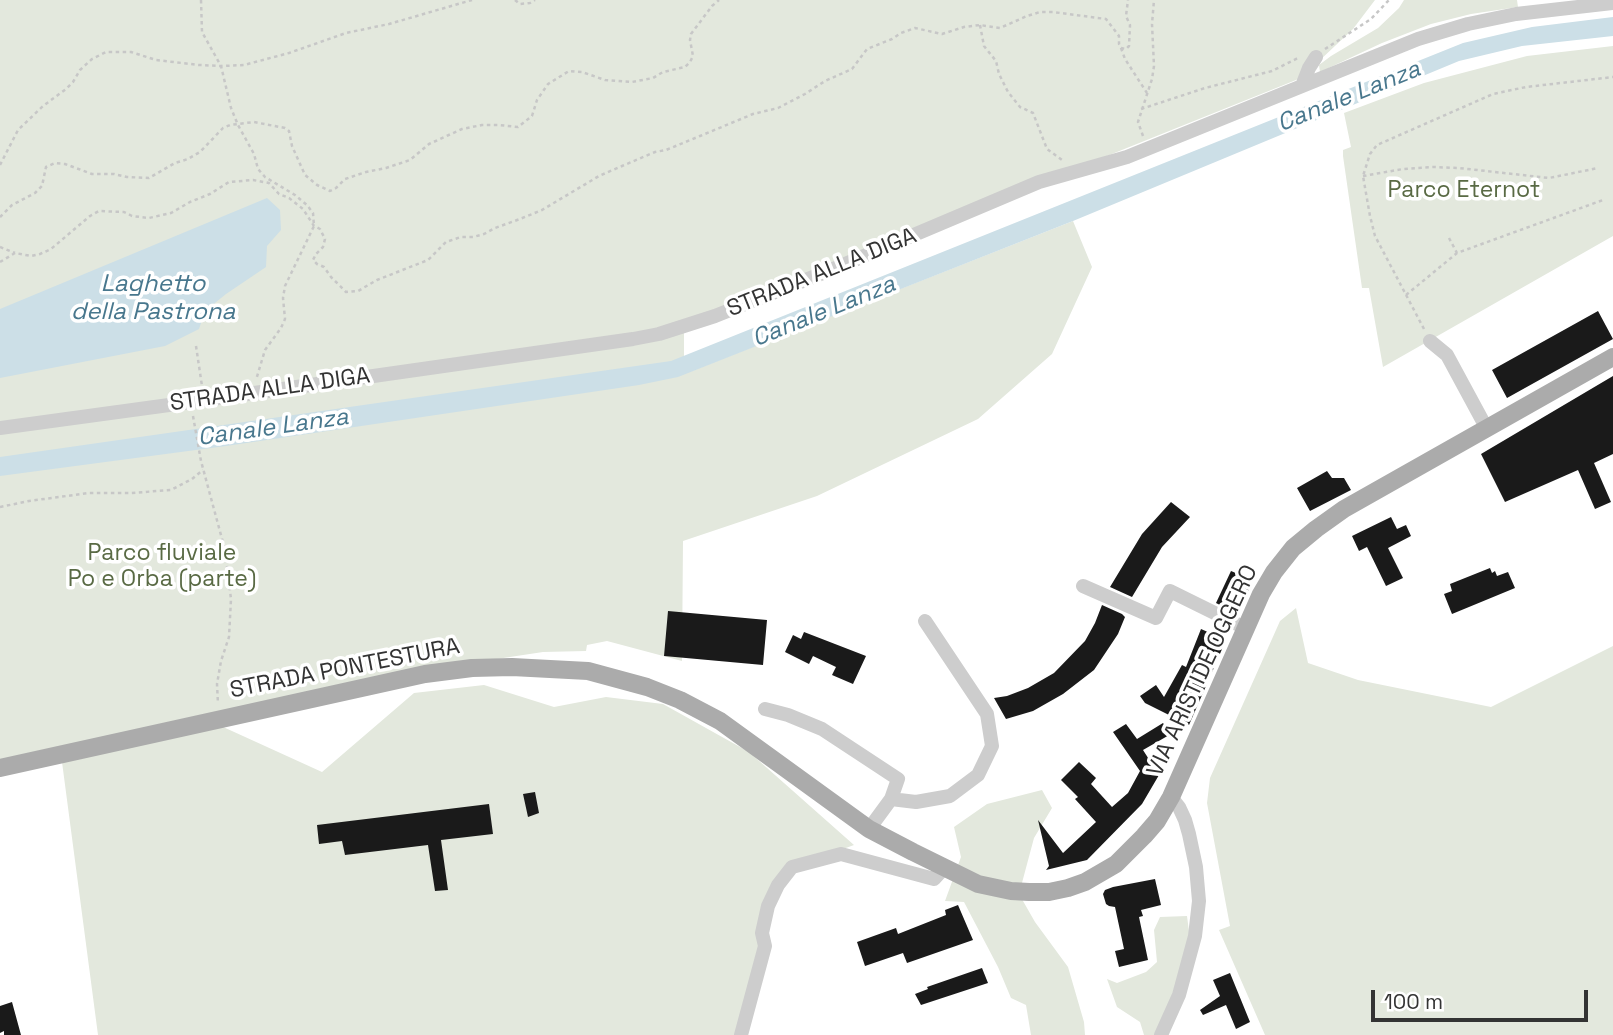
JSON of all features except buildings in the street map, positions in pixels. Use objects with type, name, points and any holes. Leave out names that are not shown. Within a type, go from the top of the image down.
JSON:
[{"type":"main road","name":"VIA ARISTIDE OGGERO","points":[[945,867],[978,884],[1012,891],[1049,892],[1084,882],[1116,864],[1157,821],[1171,797],[1261,594],[1293,548],[1343,509],[1613,357]]},
{"type":"main road","name":"STRADA PONTESTURA","points":[[0,768],[425,674],[472,668],[512,667],[588,671],[648,687],[720,721],[869,829],[945,867]]},
{"type":"street","name":"STRADA ALLA DIGA","points":[[0,428],[659,334],[752,302],[1039,182],[1127,157],[1418,39],[1468,24],[1516,14],[1613,3]]},
{"type":"street","points":[[1302,86],[1316,57]]},
{"type":"street","points":[[1430,341],[1447,355],[1487,429]]},
{"type":"street","points":[[1083,586],[1156,618],[1170,590],[1245,628]]},
{"type":"street","points":[[891,799],[916,802],[950,796],[978,775],[992,746],[987,714],[925,621]]},
{"type":"street","points":[[765,709],[822,729],[898,779],[891,799],[869,829]]},
{"type":"street","points":[[1161,1035],[1179,995],[1195,936],[1199,901],[1189,834],[1179,807],[1171,797]]},
{"type":"street","points":[[741,1035],[765,946],[762,933],[768,906],[778,885],[792,867],[841,853],[934,880],[945,867]]},
{"type":"path","points":[[201,0],[202,32],[221,66],[238,125],[254,154],[258,169],[265,177],[295,195],[313,213],[314,226],[285,286],[285,319],[265,349],[253,393]]},
{"type":"path","points":[[0,165],[18,130],[66,89],[86,65],[106,52],[131,52],[156,60],[221,66],[244,65],[346,33],[389,24],[472,0]]},
{"type":"path","points":[[514,0],[520,4],[535,0]]},
{"type":"path","points":[[0,217],[12,205],[35,193],[42,186],[46,167],[55,163],[92,174],[149,178],[200,152],[223,128],[254,122],[289,131],[292,146],[306,175],[317,185],[330,191],[345,179],[410,160],[429,144],[462,130],[482,125],[518,127],[531,116],[537,100],[548,84],[569,71],[582,72],[605,80],[632,82],[685,67],[693,56],[691,34],[719,0]]},
{"type":"path","points":[[1121,48],[1126,49],[1129,46],[1130,24],[1126,16],[1128,0]]},
{"type":"path","points":[[1148,148],[1138,122],[1154,66],[1154,0]]},
{"type":"path","points":[[1141,109],[1248,75],[1272,71],[1297,58],[1316,57],[1371,19],[1389,0]]},
{"type":"path","points":[[0,247],[31,256],[40,254],[51,249],[99,211],[124,212],[149,218],[160,216],[211,194],[229,182],[253,180],[269,183],[279,194],[303,209],[325,239],[323,247],[313,260],[324,267],[346,292],[358,290],[428,260],[446,242],[484,234],[542,210],[599,176],[622,166],[754,114],[778,108],[852,69],[867,50],[915,28],[942,34],[980,25],[1000,28],[1040,12],[1106,19],[1119,36],[1125,59],[1147,93]]},
{"type":"path","points":[[980,25],[984,46],[996,61],[1008,92],[1020,107],[1033,113],[1047,149],[1058,158],[1084,169]]},
{"type":"path","points":[[1430,341],[1376,236],[1363,176],[1370,154],[1377,145],[1493,94],[1526,87],[1613,77]]},
{"type":"path","points":[[1363,176],[1433,167],[1549,178],[1598,168]]},
{"type":"path","points":[[1406,295],[1457,253],[1603,200]]},
{"type":"path","points":[[1449,238],[1457,253]]},
{"type":"path","points":[[0,262],[15,253]]},
{"type":"path","points":[[196,346],[205,400]]},
{"type":"path","points":[[192,411],[201,461],[225,550],[232,599],[229,637],[217,684],[220,719]]},
{"type":"path","points":[[0,507],[89,494],[171,490],[204,470]]},
{"type":"green space","name":"Parco fluviale Po e Orba (parte)","points":[[0,0],[1375,0],[1353,29],[1301,78],[684,326],[684,374],[1073,221],[1092,267],[1052,354],[978,419],[817,496],[683,541],[682,661],[607,641],[587,645],[586,651],[543,652],[490,660],[0,763]]},
{"type":"green space","points":[[1404,0],[1517,0],[1518,7],[1471,14],[1431,24],[1320,72],[1319,65],[1378,28]]},
{"type":"green space","name":"Parco Eternot","points":[[1613,46],[1613,236],[1383,367],[1369,288],[1362,288],[1343,156],[1343,150],[1351,147],[1344,113],[1424,83],[1527,56]]},
{"type":"green space","points":[[1296,608],[1308,663],[1358,680],[1491,707],[1613,646],[1613,1035],[1265,1035],[1219,930],[1230,926],[1207,803],[1210,778],[1280,621]]},
{"type":"green space","points":[[484,685],[554,707],[606,697],[663,704],[749,752],[854,845],[783,871],[740,1035],[98,1035],[62,762],[221,726],[322,772],[414,693]]},
{"type":"green space","points":[[1042,790],[1052,808],[1034,838],[1019,894],[1035,922],[1068,967],[1084,1022],[1085,1035],[1031,1035],[1026,1005],[1011,998],[964,902],[945,901],[961,857],[954,827],[987,804]]},
{"type":"green space","points":[[1187,916],[1190,939],[1160,1035],[1144,1035],[1140,1022],[1117,1007],[1107,979],[1117,983],[1146,972],[1157,962],[1154,930],[1160,917]]},
{"type":"water","name":"Canale Lanza","points":[[1613,17],[1613,36],[1522,46],[1459,61],[1073,221],[678,377],[226,446],[0,476],[0,457],[671,361],[1463,43],[1532,27]]},
{"type":"water","name":"Laghetto della Pastrona","points":[[267,198],[280,210],[281,230],[267,246],[266,267],[205,311],[199,329],[165,346],[0,378],[0,309]]}]
